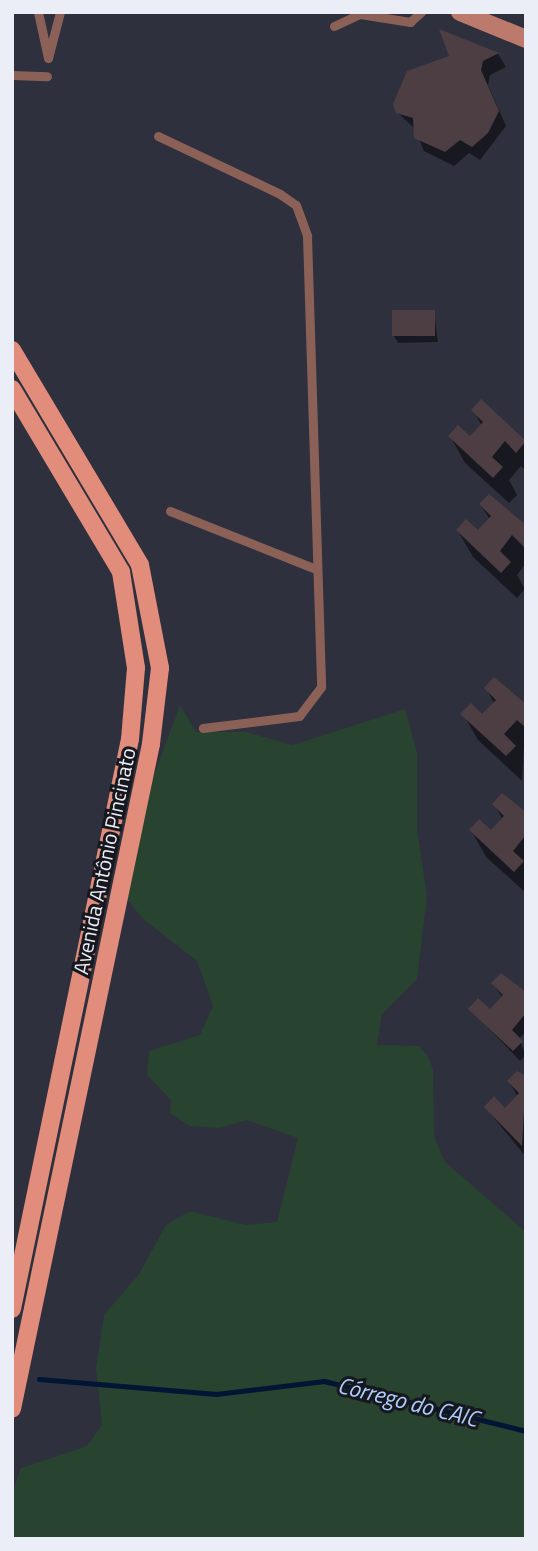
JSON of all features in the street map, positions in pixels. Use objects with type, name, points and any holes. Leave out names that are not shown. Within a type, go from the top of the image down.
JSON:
[{"type":"main road","points":[[460,12],[526,38]]},
{"type":"main road","name":"Avenida Antônio Pincinato","points":[[12,350],[140,565],[160,668],[151,744],[12,1409]]},
{"type":"main road","name":"Avenida Antônio Pincinato","points":[[12,389],[121,572],[136,668],[130,739],[12,1309]]},
{"type":"lane","points":[[38,12],[48,58],[60,12]]},
{"type":"lane","points":[[334,26],[360,14],[410,22],[421,12]]},
{"type":"lane","points":[[12,75],[47,76]]},
{"type":"lane","points":[[158,136],[280,194],[304,220],[316,569],[323,674],[317,700],[299,716],[204,727]]},
{"type":"lane","points":[[170,511],[316,569]]},
{"type":"green space","points":[[180,705],[196,732],[246,732],[293,745],[405,709],[417,753],[417,829],[427,896],[417,979],[382,1014],[377,1045],[419,1046],[427,1055],[433,1069],[434,1136],[445,1162],[526,1232],[526,1539],[12,1539],[12,1493],[21,1468],[87,1446],[102,1425],[96,1368],[104,1315],[139,1274],[166,1225],[190,1211],[246,1225],[277,1222],[298,1138],[247,1120],[220,1128],[190,1126],[170,1113],[171,1100],[147,1075],[149,1051],[200,1035],[213,1006],[197,961],[142,918],[121,891],[137,821]]},
{"type":"building","points":[[439,29],[499,53],[483,61],[481,70],[499,111],[488,133],[472,147],[460,140],[445,152],[414,138],[413,118],[396,113],[393,104],[407,71],[449,56]]},
{"type":"building","points":[[392,310],[435,310],[435,336],[392,336]]},
{"type":"building","points":[[481,399],[526,441],[516,453],[505,441],[492,457],[503,467],[493,478],[448,436],[458,425],[470,436],[483,422],[471,410]]},
{"type":"building","points":[[489,494],[526,525],[524,547],[512,535],[500,551],[511,562],[501,573],[456,530],[466,519],[478,530],[491,516],[479,504]]},
{"type":"building","points":[[494,677],[526,704],[526,728],[517,720],[504,734],[516,746],[506,756],[460,714],[471,703],[482,714],[496,700],[484,688]]},
{"type":"building","points":[[502,793],[526,812],[526,835],[513,851],[524,861],[514,872],[469,830],[479,819],[491,830],[504,816],[492,804]]},
{"type":"building","points":[[501,973],[526,992],[526,1013],[512,1030],[523,1041],[513,1051],[468,1009],[478,998],[490,1009],[503,995],[491,983]]},
{"type":"building","points":[[517,1071],[526,1076],[522,1146],[484,1107],[494,1096],[505,1108],[519,1093],[507,1081]]},
{"type":"waterway","name":"Córrego do CAIC","points":[[39,1379],[216,1394],[324,1381],[526,1431]]}]
